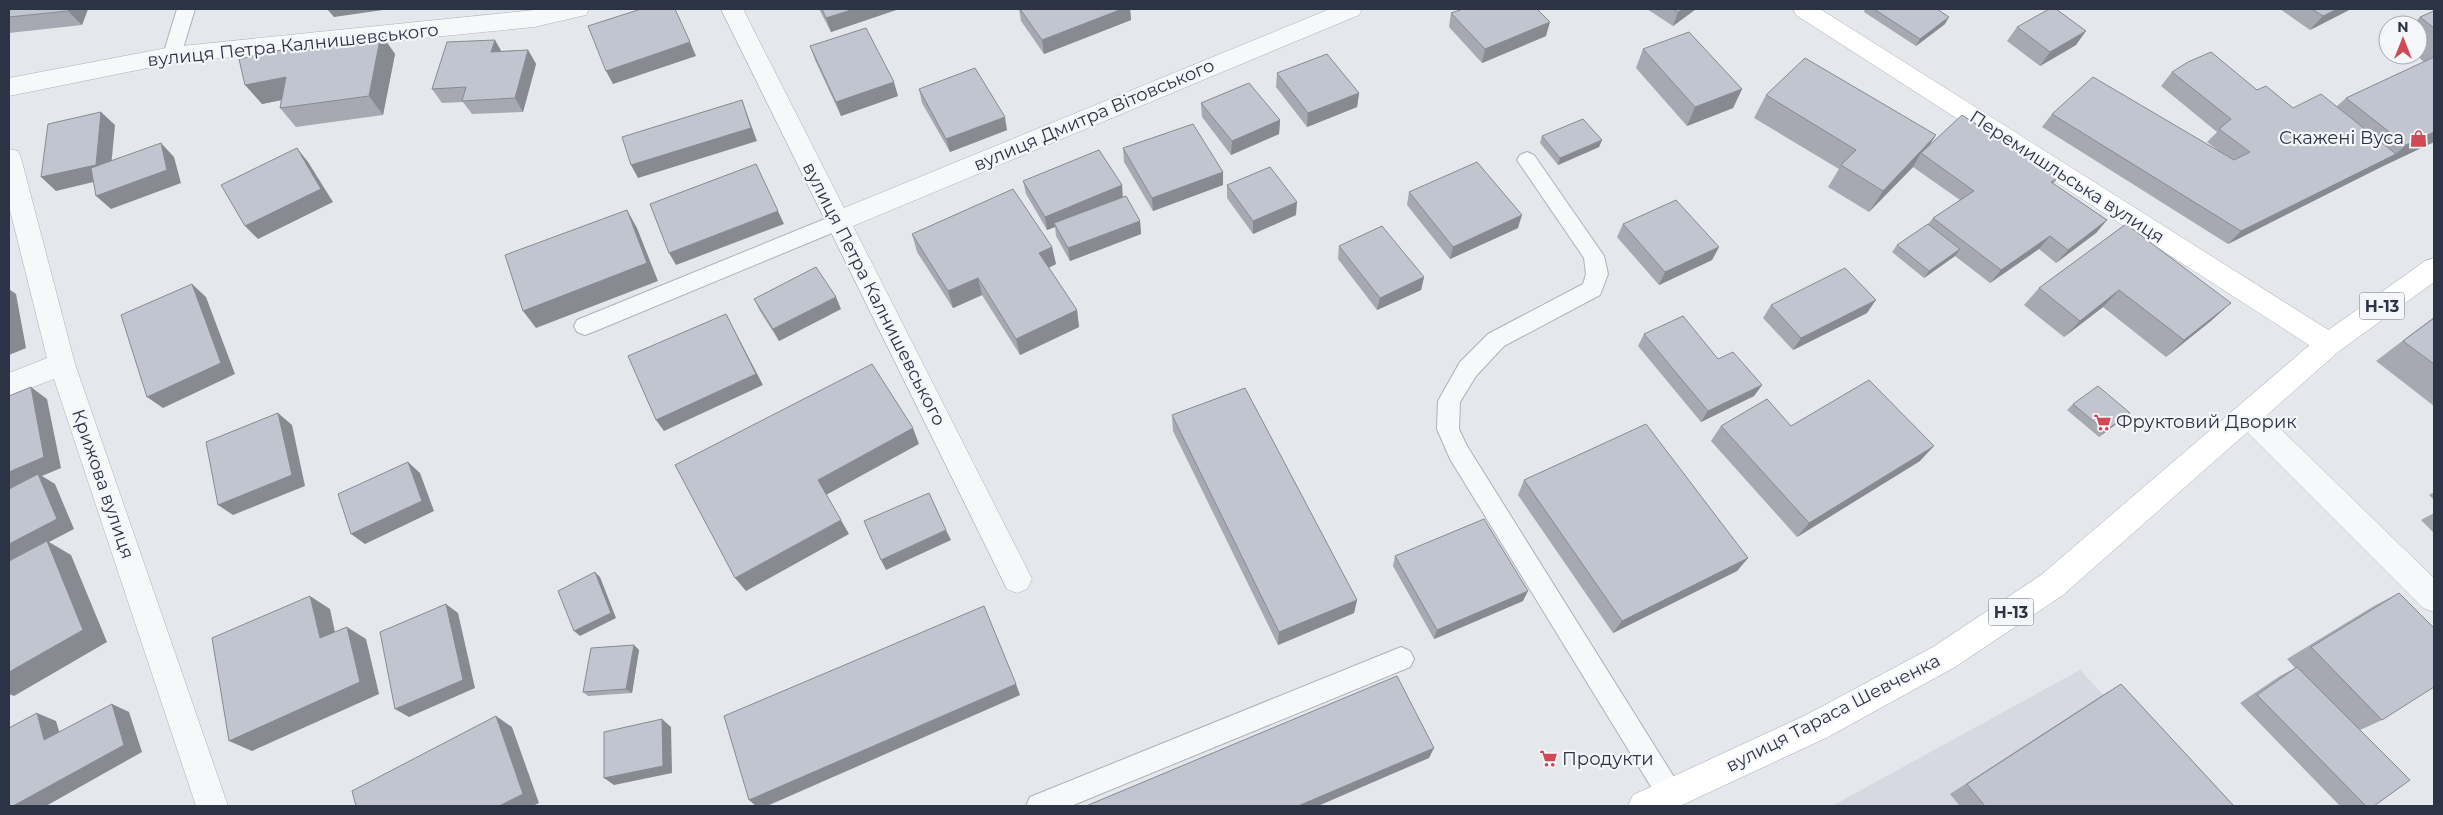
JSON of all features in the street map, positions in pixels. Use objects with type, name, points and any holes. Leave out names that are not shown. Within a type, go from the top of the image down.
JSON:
[{"type":"main road","name":"Перемишльська вулиця","points":[[1804,9],[2329,344]]},
{"type":"main road","name":"вулиця Тараса Шевченка","points":[[1657,800],[1817,726],[1944,657],[2052,585],[2249,416],[2329,344],[2434,268]]},
{"type":"street","name":"вулиця Петра Калнишевського","points":[[9,87],[172,55],[534,18],[578,9]]},
{"type":"street","name":"вулиця Петра Калнишевського","points":[[732,9],[1017,579]]},
{"type":"street","name":"вулиця Дмитра Вітовського","points":[[837,222],[1351,9]]},
{"type":"street","name":"Крижова вулиця","points":[[9,158],[62,364],[212,806]]},
{"type":"street","points":[[9,385],[62,364]]},
{"type":"street","points":[[2249,416],[2434,598]]},
{"type":"lane","points":[[172,55],[186,9]]},
{"type":"lane","points":[[1526,160],[1594,256],[1598,274],[1592,289],[1496,340],[1468,369],[1449,401],[1448,429],[1458,452],[1657,800]]},
{"type":"lane","points":[[585,326],[837,222]]},
{"type":"lane","points":[[1039,806],[1401,659]]},
{"type":"shaded area","points":[[2080,670],[2208,806],[1832,806]]},
{"type":"building","points":[[9,9],[69,9],[68,11],[9,17]]},
{"type":"building","points":[[641,9],[675,9],[690,42],[606,71],[588,26]]},
{"type":"building","points":[[822,9],[854,9],[826,18]]},
{"type":"building","points":[[1020,9],[1122,9],[1042,40]]},
{"type":"building","points":[[1463,9],[1537,9],[1550,22],[1485,49],[1451,13]]},
{"type":"building","points":[[1874,9],[1937,9],[1949,17],[1920,39]]},
{"type":"building","points":[[2049,9],[2056,9],[2086,31],[2050,52],[2017,27]]},
{"type":"building","points":[[2312,9],[2337,9],[2323,16]]},
{"type":"building","points":[[2434,11],[2434,28],[2428,23],[2428,15],[2425,15]]},
{"type":"building","points":[[866,28],[894,82],[836,102],[810,46]]},
{"type":"building","points":[[1689,32],[1742,89],[1695,107],[1643,49]]},
{"type":"building","points":[[381,34],[369,96],[280,108],[286,77],[245,85],[239,59],[319,42]]},
{"type":"building","points":[[495,40],[491,52],[528,50],[515,98],[462,101],[466,87],[432,89],[447,42]]},
{"type":"building","points":[[2211,52],[2257,90],[2266,86],[2293,108],[2321,94],[2396,154],[2241,231],[2052,114],[2093,77],[2234,160],[2250,152],[2219,129],[2231,119],[2172,72],[2188,62]]},
{"type":"building","points":[[1327,54],[1359,93],[1308,113],[1277,73]]},
{"type":"building","points":[[2434,57],[2434,132],[2406,145],[2346,98],[2417,65],[2428,65],[2428,60]]},
{"type":"building","points":[[1805,58],[1936,135],[1883,191],[1841,165],[1856,150],[1766,95]]},
{"type":"building","points":[[975,68],[1005,117],[946,139],[919,89]]},
{"type":"building","points":[[1249,83],[1280,120],[1232,141],[1201,103]]},
{"type":"building","points":[[742,100],[751,128],[631,165],[622,137]]},
{"type":"building","points":[[101,112],[96,165],[41,177],[48,124]]},
{"type":"building","points":[[1962,115],[2059,177],[2051,182],[2107,220],[2068,250],[2050,236],[2001,270],[1933,218],[1974,191],[1921,153]]},
{"type":"building","points":[[1583,119],[1602,140],[1560,158],[1542,136]]},
{"type":"building","points":[[1193,124],[1223,172],[1152,198],[1123,148]]},
{"type":"building","points":[[161,143],[167,170],[96,196],[91,168]]},
{"type":"building","points":[[297,148],[321,189],[245,226],[221,185]]},
{"type":"building","points":[[1099,150],[1122,185],[1045,217],[1023,181]]},
{"type":"building","points":[[1477,162],[1522,215],[1453,247],[1409,192]]},
{"type":"building","points":[[756,164],[778,211],[669,253],[650,204]]},
{"type":"building","points":[[1270,167],[1297,202],[1253,221],[1227,185]]},
{"type":"building","points":[[1013,189],[1052,247],[1039,253],[1077,310],[1016,339],[978,278],[948,291],[912,234]]},
{"type":"building","points":[[1126,196],[1140,221],[1068,248],[1054,223]]},
{"type":"building","points":[[1676,200],[1719,247],[1665,272],[1623,224]]},
{"type":"building","points":[[627,210],[647,263],[523,311],[505,255]]},
{"type":"building","points":[[1928,224],[1960,249],[1929,271],[1897,245]]},
{"type":"building","points":[[2126,224],[2231,303],[2184,340],[2119,290],[2080,321],[2039,288]]},
{"type":"building","points":[[1382,226],[1424,277],[1380,298],[1339,246]]},
{"type":"building","points":[[816,267],[836,297],[773,329],[754,299]]},
{"type":"building","points":[[1845,268],[1876,300],[1801,338],[1771,305]]},
{"type":"building","points":[[192,284],[221,363],[147,397],[121,315]]},
{"type":"building","points":[[726,314],[756,374],[656,420],[628,356]]},
{"type":"building","points":[[1683,316],[1718,359],[1733,352],[1762,385],[1708,411],[1644,334]]},
{"type":"building","points":[[2434,318],[2434,364],[2403,341]]},
{"type":"building","points":[[872,364],[913,428],[818,480],[841,520],[735,578],[675,465]]},
{"type":"building","points":[[1869,380],[1934,446],[1809,523],[1721,426],[1767,399],[1791,426]]},
{"type":"building","points":[[2098,386],[2130,413],[2105,431],[2073,404]]},
{"type":"building","points":[[31,387],[44,457],[9,472],[9,396]]},
{"type":"building","points":[[1245,388],[1357,600],[1279,632],[1172,415]]},
{"type":"building","points":[[278,413],[292,475],[218,505],[206,442]]},
{"type":"building","points":[[1646,424],[1748,558],[1622,621],[1524,480]]},
{"type":"building","points":[[408,462],[422,501],[351,534],[338,494]]},
{"type":"building","points":[[38,474],[57,519],[9,544],[9,489]]},
{"type":"building","points":[[929,493],[946,530],[881,560],[864,521]]},
{"type":"building","points":[[1484,519],[1528,591],[1437,630],[1395,556]]},
{"type":"building","points":[[47,541],[83,630],[9,672],[9,561]]},
{"type":"building","points":[[595,572],[611,613],[574,631],[558,591]]},
{"type":"building","points":[[2399,593],[2434,628],[2434,687],[2382,720],[2311,647]]},
{"type":"building","points":[[310,596],[320,638],[347,627],[360,682],[229,741],[212,638]]},
{"type":"building","points":[[446,604],[463,680],[395,709],[380,632]]},
{"type":"building","points":[[984,606],[1016,684],[749,800],[724,716]]},
{"type":"building","points":[[634,645],[626,689],[583,692],[591,648]]},
{"type":"building","points":[[2297,667],[2410,780],[2374,806],[2366,806],[2257,695]]},
{"type":"building","points":[[1397,676],[1434,748],[1298,806],[1086,806]]},
{"type":"building","points":[[2121,684],[2234,806],[1985,806],[1967,784]]},
{"type":"building","points":[[112,704],[124,745],[13,806],[9,806],[9,728],[37,713],[44,740]]},
{"type":"building","points":[[496,716],[523,794],[499,806],[356,806],[352,791]]},
{"type":"building","points":[[662,719],[663,766],[604,778],[604,732]]},
{"type":"place","name":"Скажені Вуса","points":[[2418,138]]},
{"type":"place","name":"Фруктовий Дворик","points":[[2102,422]]},
{"type":"place","name":"Продукти","points":[[1548,759]]}]
